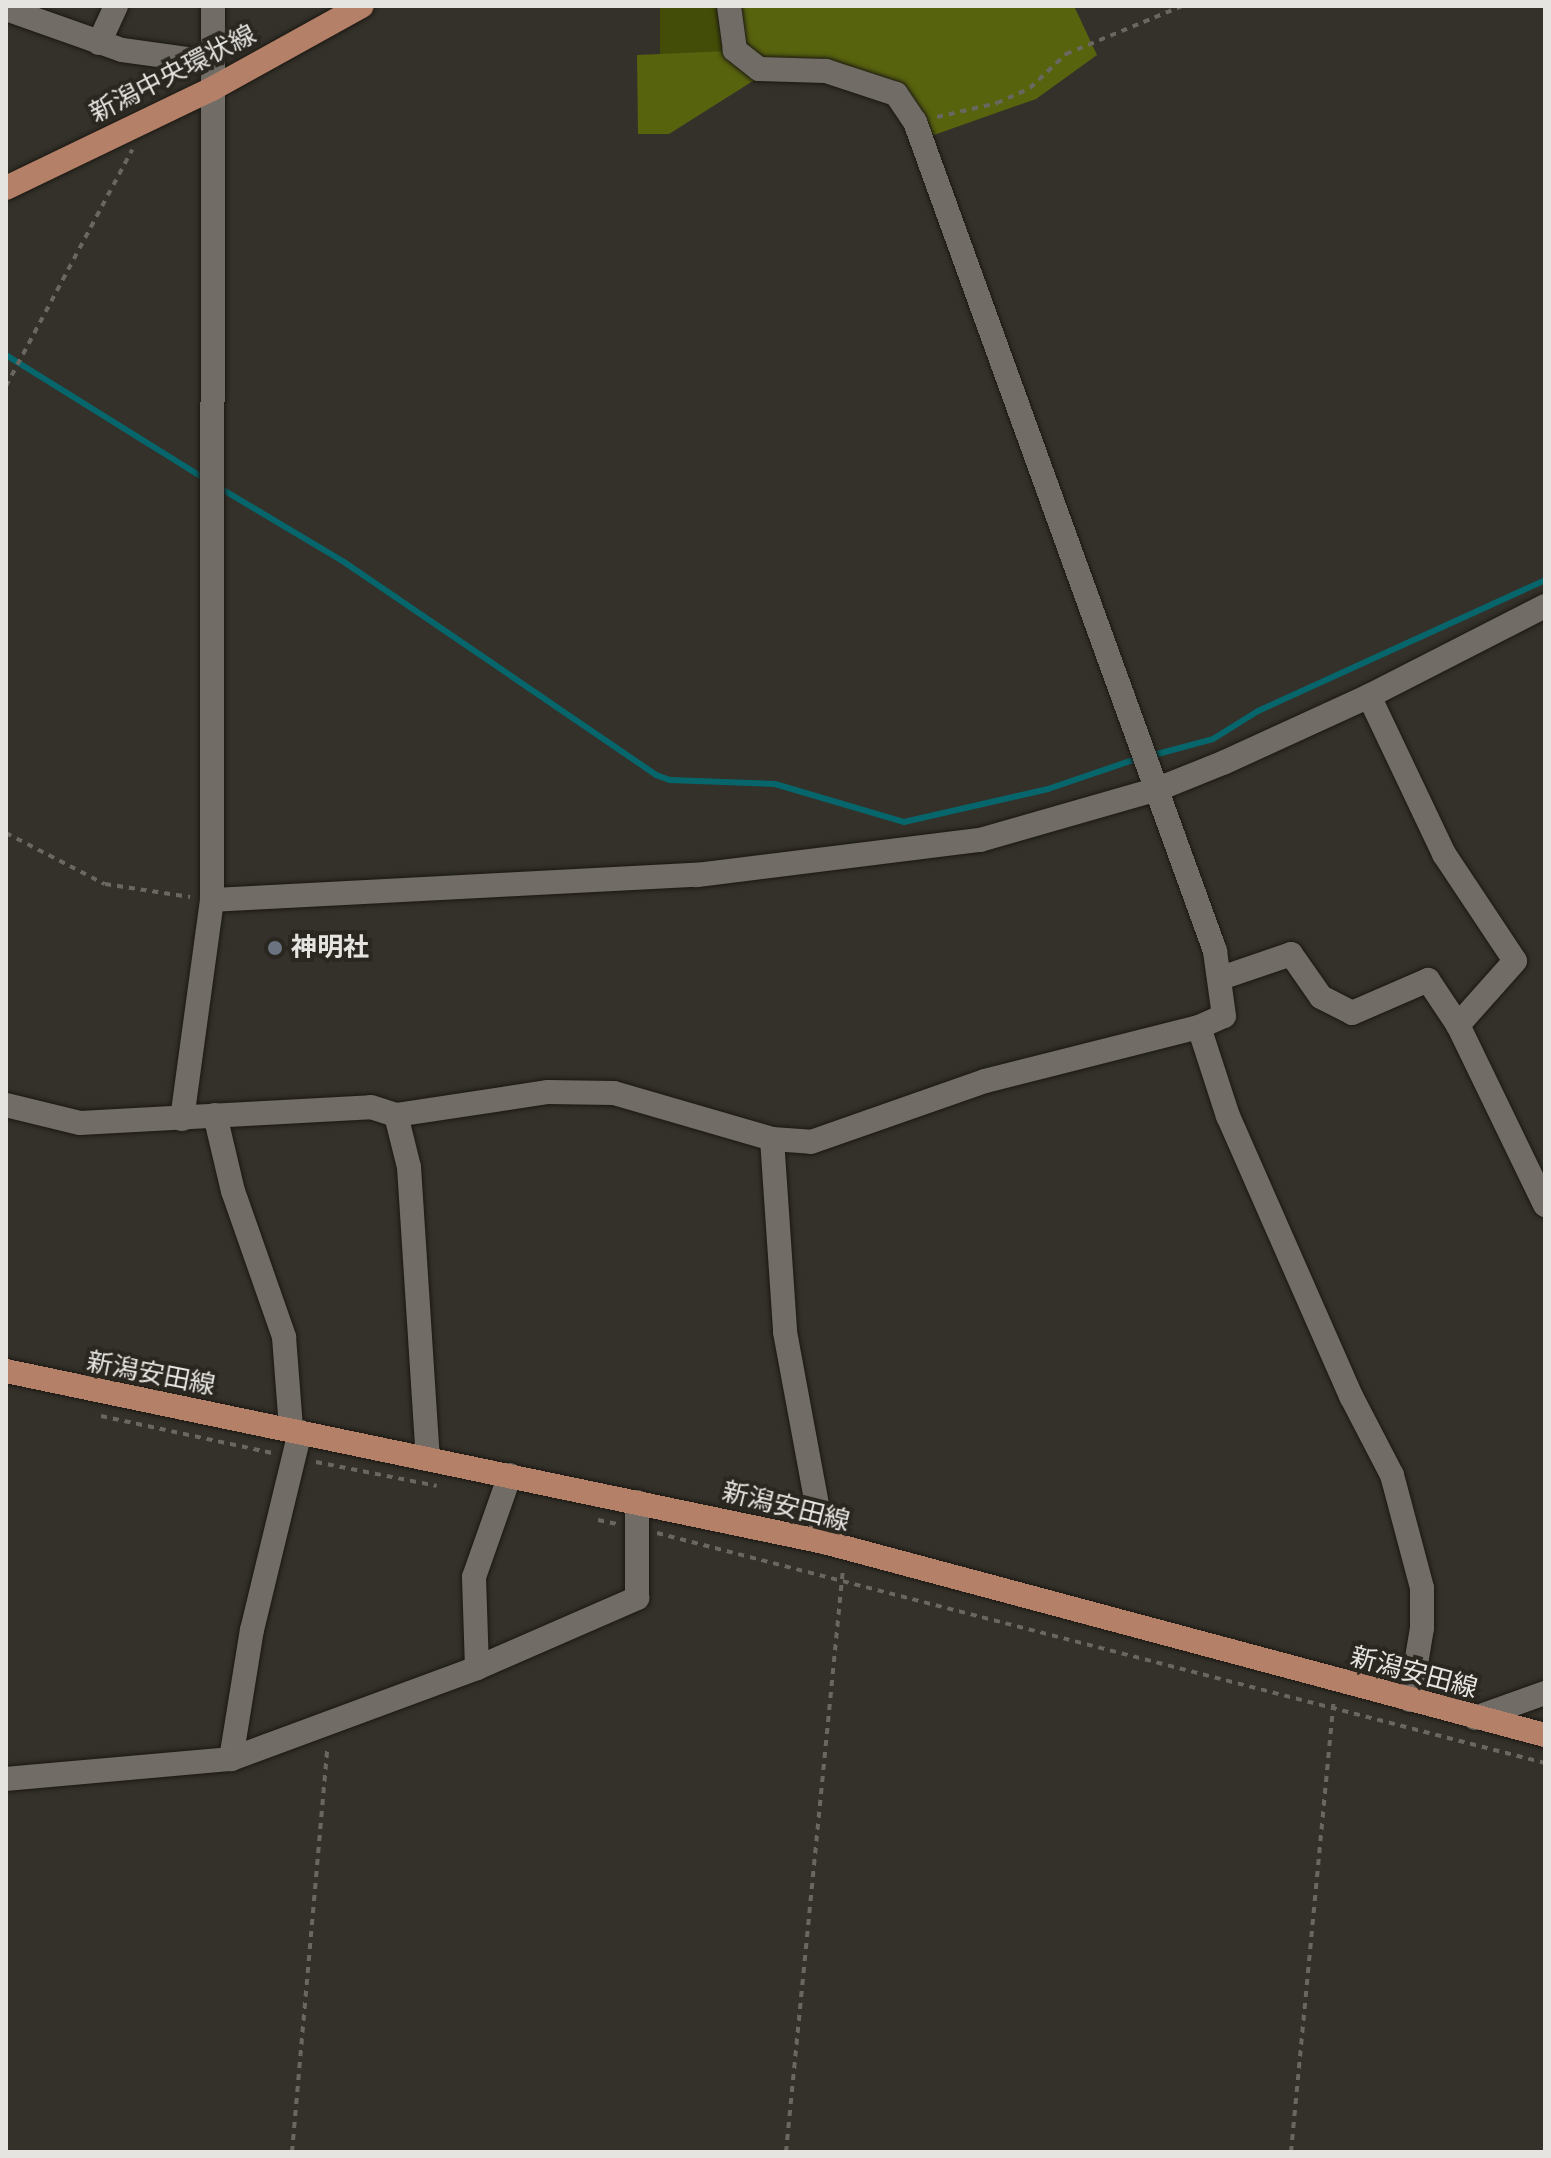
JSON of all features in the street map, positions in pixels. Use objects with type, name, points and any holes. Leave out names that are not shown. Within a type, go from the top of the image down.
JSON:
[{"type":"main road","name":"新潟中央環状線","points":[[6,188],[212,89],[362,6]]},
{"type":"main road","name":"新潟安田線","points":[[6,1371],[95,1393],[428,1457],[834,1546],[1545,1735]]},
{"type":"street","points":[[99,43],[116,6]]},
{"type":"street","points":[[182,1119],[212,900],[210,62],[213,6]]},
{"type":"street","points":[[6,1105],[80,1123],[371,1107],[396,1115],[548,1092],[614,1093],[772,1139],[811,1142],[985,1081],[1199,1027],[1224,1016],[1221,978],[1158,789],[915,122],[896,94],[826,71],[759,69],[735,50],[729,6]]},
{"type":"street","points":[[6,9],[99,43],[210,62]]},
{"type":"street","points":[[212,900],[595,882],[923,851],[980,840],[1158,789],[1369,696],[1545,606]]},
{"type":"street","points":[[1369,696],[1444,854],[1515,961],[1458,1025]]},
{"type":"street","points":[[1221,978],[1291,954],[1321,997],[1352,1013],[1428,980],[1458,1025],[1545,1205]]},
{"type":"street","points":[[1199,1027],[1228,1116],[1351,1396],[1392,1475],[1422,1588],[1422,1628],[1410,1700]]},
{"type":"street","points":[[215,1115],[233,1191],[284,1337],[296,1458],[252,1630],[231,1759]]},
{"type":"street","points":[[396,1115],[409,1167],[428,1457]]},
{"type":"street","points":[[772,1139],[785,1332],[834,1546]]},
{"type":"street","points":[[477,1668],[474,1577],[510,1475]]},
{"type":"street","points":[[6,1779],[231,1759],[477,1668],[637,1598],[637,1502]]},
{"type":"street","points":[[1475,1718],[1545,1693]]},
{"type":"path","points":[[915,122],[997,103],[1030,88],[1066,54],[1182,6]]},
{"type":"path","points":[[6,386],[28,351],[133,155],[132,127]]},
{"type":"path","points":[[6,833],[105,884],[212,900]]},
{"type":"path","points":[[98,1415],[443,1487]]},
{"type":"path","points":[[592,1519],[842,1580],[1545,1763]]},
{"type":"path","points":[[786,2152],[842,1580],[834,1546]]},
{"type":"path","points":[[1291,2152],[1336,1680]]},
{"type":"path","points":[[292,2152],[330,1720]]},
{"type":"green space","points":[[660,6],[728,6],[728,54],[660,54]]},
{"type":"green space","points":[[728,6],[1074,6],[1097,55],[1036,99],[914,142],[905,115],[868,81],[753,81],[669,134],[638,134],[637,55],[728,51]]},
{"type":"waterway","points":[[6,355],[207,480]]},
{"type":"waterway","points":[[220,488],[344,562],[656,775],[670,780],[775,784],[904,822],[1048,789],[1139,758]]},
{"type":"waterway","points":[[1150,756],[1213,739],[1258,711],[1545,580]]},
{"type":"place","name":"神明社","points":[[275,948]]}]
